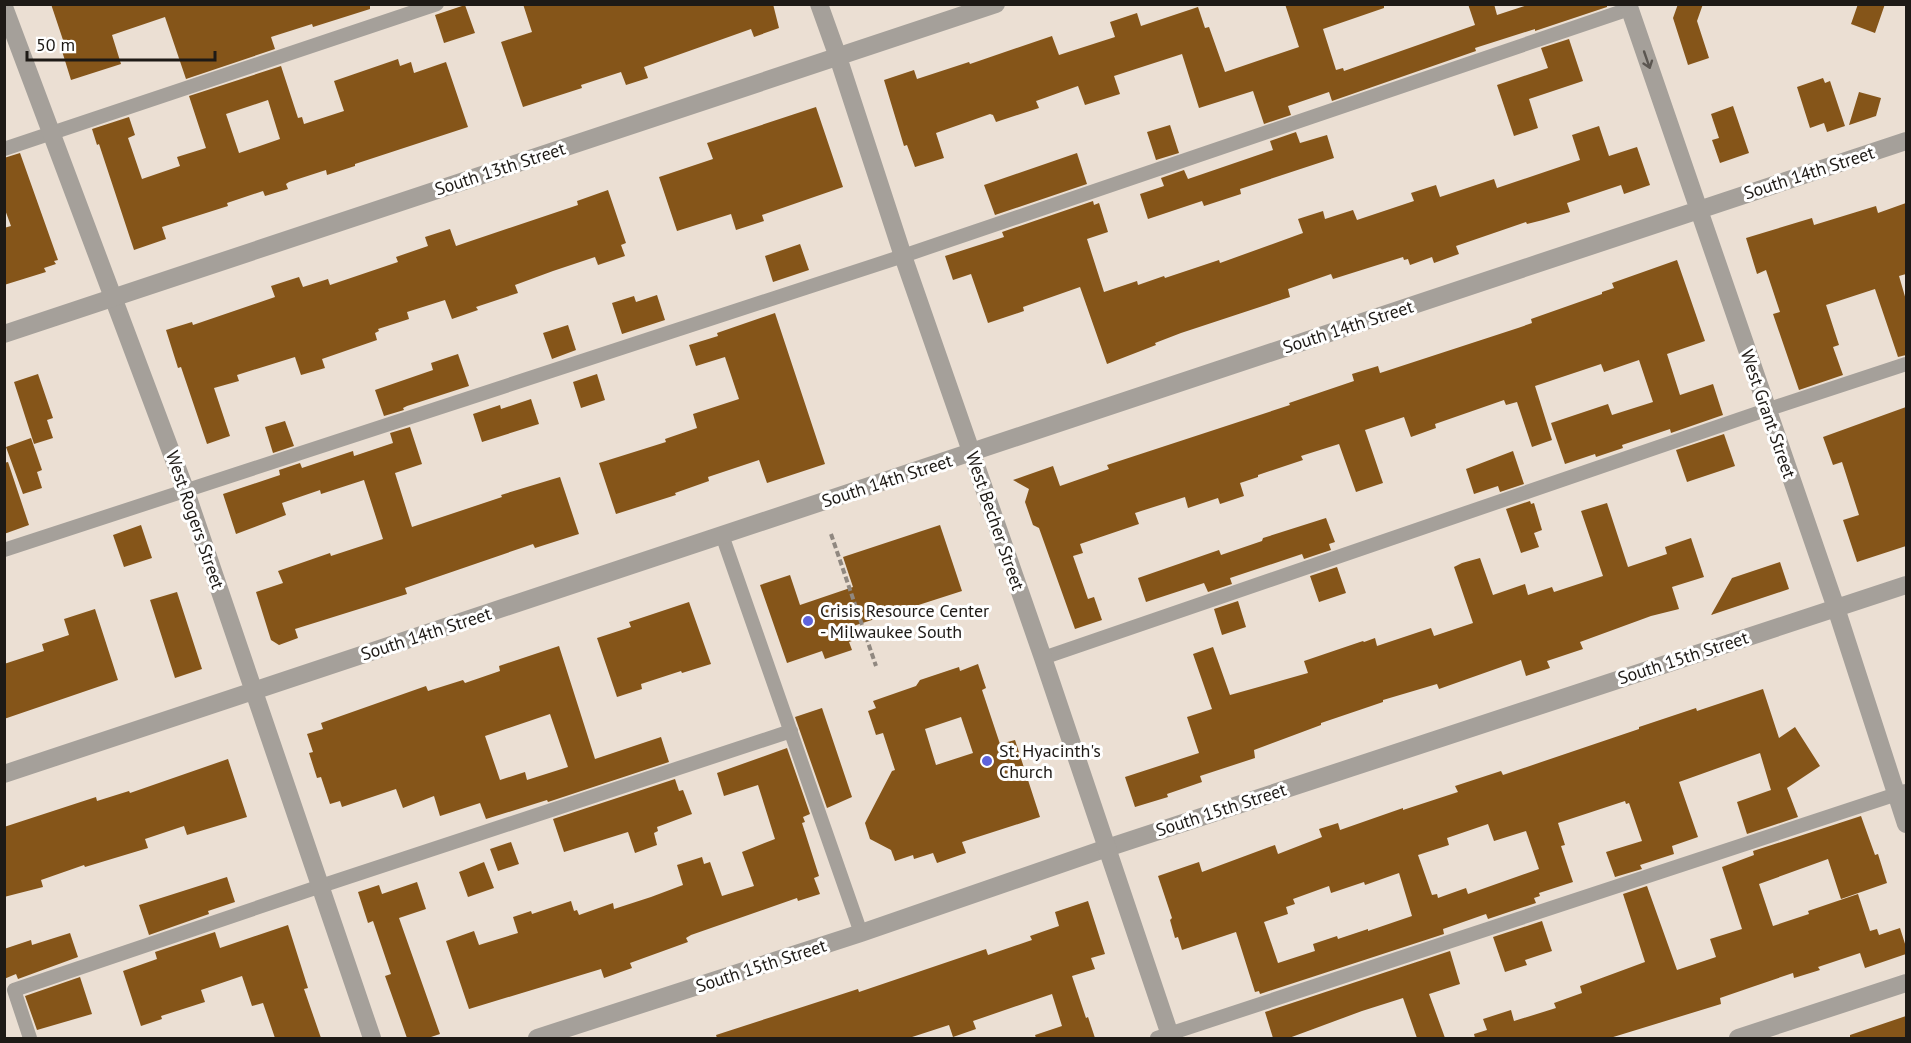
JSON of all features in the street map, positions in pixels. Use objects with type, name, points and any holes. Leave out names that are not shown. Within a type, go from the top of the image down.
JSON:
[{"type":"street","name":"West Becher Street","points":[[819,4],[903,256],[1107,848],[1166,1037]]},
{"type":"street","name":"South 13th Street","points":[[4,333],[996,4]]},
{"type":"street","name":"West Rogers Street","points":[[4,7],[185,489],[372,1038]]},
{"type":"street","name":"West Grant Street","points":[[1628,7],[1766,410],[1902,793],[1906,824]]},
{"type":"street","name":"South 14th Street","points":[[4,774],[1906,141]]},
{"type":"street","name":"South 15th Street","points":[[537,1038],[861,933],[1107,848],[1906,585]]},
{"type":"street","points":[[1738,1038],[1906,983]]},
{"type":"lane","points":[[4,149],[437,4]]},
{"type":"lane","points":[[4,550],[903,256],[1628,7]]},
{"type":"lane","points":[[1043,658],[1906,364]]},
{"type":"lane","points":[[722,535],[861,933]]},
{"type":"lane","points":[[30,1038],[14,990],[790,731]]},
{"type":"lane","points":[[1166,1037],[1902,793]]},
{"type":"path","points":[[831,534],[876,666]]},
{"type":"building","points":[[51,4],[370,4],[370,9],[313,27],[312,24],[271,37],[275,49],[186,79],[165,17],[112,35],[121,64],[71,80],[62,51],[66,49]]},
{"type":"building","points":[[523,4],[773,4],[779,28],[754,37],[751,29],[644,67],[648,78],[626,85],[621,72],[581,85],[582,88],[523,107],[501,42],[532,32]]},
{"type":"building","points":[[1285,4],[1384,4],[1384,8],[1323,29],[1336,70],[1343,68],[1344,71],[1475,25],[1468,4],[1494,4],[1497,15],[1531,4],[1607,4],[1607,7],[1475,48],[1476,51],[1332,101],[1329,92],[1288,106],[1291,115],[1264,124],[1253,91],[1199,108],[1182,54],[1114,76],[1120,94],[1085,105],[1078,86],[1036,101],[1039,108],[996,122],[990,114],[936,133],[944,158],[915,167],[907,145],[904,146],[884,80],[914,70],[917,79],[1052,36],[1059,55],[1115,37],[1110,22],[1137,13],[1141,26],[1198,7],[1205,28],[1209,27],[1225,72],[1299,47]]},
{"type":"building","points":[[1678,4],[1703,4],[1697,21],[1709,58],[1688,65],[1673,18]]},
{"type":"building","points":[[1858,4],[1885,4],[1875,33],[1851,24]]},
{"type":"building","points":[[465,5],[475,33],[444,43],[435,15]]},
{"type":"building","points":[[1569,39],[1583,81],[1529,99],[1538,128],[1514,136],[1497,85],[1548,68],[1541,48]]},
{"type":"building","points":[[398,59],[400,66],[411,62],[414,73],[446,62],[468,127],[327,175],[326,170],[289,182],[286,184],[288,189],[265,196],[263,191],[227,203],[228,206],[162,227],[166,239],[134,250],[92,129],[129,117],[135,135],[128,138],[142,179],[180,166],[177,157],[206,148],[189,96],[281,66],[298,118],[302,117],[304,124],[344,111],[334,81]],"holes":[[[268,100],[280,139],[239,153],[226,114]]]},
{"type":"building","points":[[1823,78],[1825,83],[1830,81],[1845,126],[1827,132],[1824,123],[1810,128],[1797,87]]},
{"type":"building","points":[[1859,92],[1881,98],[1876,116],[1849,125]]},
{"type":"building","points":[[1733,106],[1749,153],[1720,163],[1712,140],[1719,138],[1711,114]]},
{"type":"building","points":[[816,107],[843,187],[762,215],[764,221],[736,230],[731,214],[677,231],[659,177],[713,159],[707,143]]},
{"type":"building","points":[[1170,125],[1179,153],[1156,160],[1147,132]]},
{"type":"building","points":[[1599,126],[1609,156],[1637,147],[1650,185],[1624,194],[1621,185],[1567,203],[1570,212],[1527,224],[1526,222],[1456,246],[1459,254],[1434,263],[1432,257],[1410,265],[1408,259],[1404,260],[1403,257],[1333,279],[1331,274],[1288,289],[1290,297],[1181,333],[1107,364],[1080,287],[1023,307],[1024,311],[988,323],[971,274],[953,280],[945,256],[1004,237],[1002,232],[1093,201],[1094,205],[1099,203],[1108,232],[1087,239],[1104,292],[1137,281],[1138,285],[1164,276],[1165,278],[1219,260],[1220,263],[1303,233],[1298,219],[1323,211],[1325,219],[1353,210],[1357,220],[1414,201],[1411,193],[1436,185],[1440,197],[1494,179],[1497,188],[1580,160],[1572,135]]},
{"type":"building","points":[[1296,132],[1300,143],[1327,135],[1334,158],[1240,189],[1241,194],[1204,206],[1202,201],[1148,219],[1140,194],[1164,186],[1161,178],[1184,170],[1188,179],[1273,150],[1270,141]]},
{"type":"building","points":[[20,153],[58,260],[54,261],[56,264],[44,268],[46,272],[4,285],[4,228],[11,226],[4,207],[4,158]]},
{"type":"building","points":[[1077,153],[1087,184],[995,215],[984,185]]},
{"type":"building","points":[[608,190],[626,243],[621,245],[625,256],[598,265],[595,257],[553,271],[515,285],[518,293],[476,307],[478,310],[452,319],[445,300],[407,312],[409,319],[378,329],[379,331],[375,333],[377,340],[322,359],[325,368],[301,375],[295,357],[237,375],[239,381],[214,388],[230,436],[207,444],[166,330],[192,322],[193,325],[275,297],[271,286],[299,277],[303,287],[328,279],[330,285],[398,262],[396,257],[428,246],[425,237],[450,229],[456,246],[578,205],[577,201]]},
{"type":"building","points":[[1906,203],[1906,274],[1899,276],[1906,300],[1906,355],[1898,357],[1875,289],[1826,305],[1839,345],[1833,347],[1843,375],[1799,390],[1773,314],[1780,312],[1766,270],[1757,274],[1746,238],[1812,218],[1814,225],[1876,206],[1878,213]]},
{"type":"building","points":[[800,244],[809,270],[773,282],[765,256]]},
{"type":"building","points":[[1677,260],[1705,341],[1667,354],[1680,395],[1713,384],[1723,415],[1671,433],[1670,429],[1622,445],[1623,448],[1596,457],[1595,454],[1565,464],[1551,423],[1608,404],[1612,415],[1653,402],[1639,360],[1604,372],[1601,364],[1535,386],[1552,440],[1532,447],[1517,402],[1506,405],[1504,400],[1435,424],[1436,428],[1411,437],[1404,417],[1365,430],[1383,483],[1356,492],[1339,444],[1301,456],[1303,460],[1240,483],[1244,496],[1220,504],[1218,498],[1188,508],[1185,497],[1135,513],[1139,524],[1080,544],[1083,553],[1073,556],[1088,599],[1094,597],[1102,620],[1075,629],[1039,528],[1033,525],[1025,502],[1029,489],[1013,480],[1053,466],[1060,486],[1109,469],[1107,465],[1290,405],[1289,403],[1354,381],[1352,374],[1378,366],[1380,373],[1532,323],[1531,319],[1614,288],[1612,283]]},
{"type":"building","points":[[657,295],[665,320],[622,334],[612,303],[634,296],[636,302]]},
{"type":"building","points":[[775,313],[825,464],[767,483],[759,460],[708,477],[709,481],[675,493],[676,495],[616,514],[599,463],[666,442],[665,439],[697,428],[693,414],[739,399],[725,357],[696,366],[689,345]]},
{"type":"building","points":[[568,325],[576,350],[552,359],[543,333]]},
{"type":"building","points":[[458,354],[469,386],[384,416],[375,390],[433,370],[431,363]]},
{"type":"building","points":[[38,374],[53,418],[47,420],[53,438],[34,444],[14,382]]},
{"type":"building","points":[[597,374],[605,400],[581,408],[573,382]]},
{"type":"building","points":[[531,399],[539,424],[482,442],[473,414],[500,405],[501,409]]},
{"type":"building","points":[[1906,407],[1906,546],[1857,562],[1843,520],[1859,515],[1842,462],[1833,465],[1823,437]]},
{"type":"building","points":[[285,421],[294,446],[273,453],[265,427]]},
{"type":"building","points":[[410,427],[422,464],[395,473],[412,527],[502,497],[501,495],[560,477],[579,534],[535,548],[533,544],[405,588],[407,594],[295,629],[298,638],[279,645],[271,640],[256,592],[283,583],[278,571],[330,553],[331,556],[383,539],[364,480],[321,494],[320,490],[282,503],[286,515],[236,534],[223,494],[280,475],[279,470],[300,463],[302,468],[353,451],[354,456],[393,443],[390,433]]},
{"type":"building","points":[[1724,434],[1735,466],[1687,482],[1676,450]]},
{"type":"building","points":[[31,438],[42,470],[37,472],[42,488],[23,494],[6,447]]},
{"type":"building","points":[[1513,451],[1524,484],[1500,492],[1498,486],[1474,494],[1466,469]]},
{"type":"building","points":[[8,462],[29,525],[4,534],[4,463]]},
{"type":"building","points":[[1530,501],[1531,504],[1534,503],[1542,530],[1534,533],[1539,547],[1521,553],[1506,509]]},
{"type":"building","points":[[1607,503],[1628,567],[1667,554],[1665,547],[1691,538],[1704,577],[1672,587],[1679,609],[1651,616],[1580,642],[1583,649],[1547,661],[1550,668],[1526,676],[1521,660],[1439,689],[1437,684],[1383,700],[1383,702],[1321,723],[1321,725],[1254,750],[1255,758],[1200,776],[1202,782],[1167,794],[1168,797],[1135,807],[1125,777],[1199,753],[1187,717],[1212,709],[1193,654],[1213,647],[1230,695],[1308,673],[1304,661],[1363,641],[1375,638],[1377,646],[1431,628],[1434,636],[1473,623],[1454,567],[1462,563],[1480,558],[1493,595],[1525,584],[1528,595],[1552,587],[1554,592],[1603,576],[1581,511]]},
{"type":"building","points":[[1326,518],[1335,542],[1329,544],[1331,550],[1304,559],[1302,554],[1230,578],[1232,584],[1208,592],[1204,583],[1146,602],[1138,578],[1219,550],[1221,555],[1262,541],[1263,538]]},
{"type":"building","points":[[141,525],[152,558],[124,567],[113,535]]},
{"type":"building","points":[[940,525],[962,591],[847,628],[852,641],[849,642],[852,650],[825,659],[822,651],[787,663],[760,585],[790,575],[800,605],[853,587],[843,557]]},
{"type":"building","points":[[1780,562],[1789,589],[1711,615],[1732,578]]},
{"type":"building","points":[[1337,567],[1346,593],[1319,602],[1310,576]]},
{"type":"building","points":[[177,592],[202,669],[175,678],[150,600]]},
{"type":"building","points":[[1238,601],[1246,627],[1222,635],[1214,609]]},
{"type":"building","points":[[689,602],[711,664],[641,684],[642,689],[617,697],[597,638],[631,627],[629,622]]},
{"type":"building","points":[[95,609],[118,680],[4,719],[4,664],[44,651],[42,644],[69,635],[64,619]]},
{"type":"building","points":[[559,646],[595,759],[661,737],[669,762],[548,802],[547,800],[486,819],[480,803],[440,816],[434,796],[403,808],[396,789],[342,807],[340,801],[330,804],[321,777],[317,778],[309,753],[313,752],[307,734],[323,729],[321,723],[426,686],[428,691],[463,680],[465,683],[500,671],[499,666]],"holes":[[[550,714],[568,767],[527,780],[525,772],[500,780],[485,736]]]},
{"type":"building","name":"St. Hyacinth's Church","points":[[978,664],[986,688],[982,690],[1000,744],[1015,740],[1040,817],[962,842],[966,853],[937,863],[933,853],[914,859],[913,855],[895,861],[891,850],[870,839],[865,823],[892,771],[895,770],[883,733],[876,735],[868,711],[876,708],[873,701],[916,686],[920,680],[959,667],[960,671]],"holes":[[[961,717],[973,753],[936,765],[925,729]]]},
{"type":"building","points":[[1763,689],[1779,738],[1795,727],[1820,766],[1787,788],[1798,817],[1747,834],[1737,802],[1771,790],[1760,753],[1679,782],[1698,837],[1672,846],[1674,854],[1640,865],[1642,869],[1615,877],[1606,852],[1642,841],[1629,803],[1626,804],[1625,801],[1558,823],[1565,845],[1561,846],[1573,882],[1539,893],[1540,896],[1534,898],[1536,903],[1488,919],[1486,914],[1443,929],[1444,934],[1260,994],[1259,991],[1255,992],[1236,932],[1182,950],[1178,937],[1175,938],[1170,920],[1172,918],[1158,876],[1199,862],[1202,872],[1275,845],[1278,854],[1322,837],[1319,829],[1338,823],[1340,830],[1458,792],[1455,786],[1501,771],[1503,775],[1696,708],[1697,711]],"holes":[[[1488,824],[1494,841],[1526,831],[1539,869],[1468,894],[1466,888],[1438,898],[1437,894],[1432,895],[1418,855],[1449,845],[1447,838]],[[1399,873],[1412,916],[1368,931],[1368,929],[1338,939],[1337,936],[1313,944],[1315,951],[1278,963],[1264,922],[1288,914],[1286,907],[1295,904],[1293,899],[1329,886],[1331,893],[1364,882],[1365,885]]]},
{"type":"building","points":[[822,708],[852,797],[827,808],[795,717]]},
{"type":"building","points":[[787,748],[810,814],[803,817],[805,822],[802,823],[819,876],[814,878],[820,894],[798,901],[797,898],[691,935],[686,938],[688,942],[630,963],[632,968],[604,978],[601,969],[469,1009],[446,941],[474,931],[479,945],[518,933],[513,917],[531,911],[532,914],[571,901],[574,911],[577,910],[579,915],[613,903],[614,909],[651,897],[683,885],[677,865],[702,857],[704,864],[710,862],[722,896],[754,886],[742,852],[775,839],[758,785],[724,796],[717,773]]},
{"type":"building","points":[[228,759],[247,817],[187,835],[184,826],[145,839],[148,848],[85,867],[84,865],[41,880],[43,887],[4,897],[4,827],[96,797],[97,801],[129,791],[130,793]]},
{"type":"building","points":[[675,779],[679,791],[683,790],[692,814],[657,827],[658,831],[654,833],[657,845],[635,853],[628,832],[564,852],[553,819]]},
{"type":"building","points":[[1861,816],[1875,855],[1878,854],[1887,883],[1841,899],[1828,859],[1759,884],[1773,926],[1858,894],[1870,931],[1877,929],[1879,935],[1900,928],[1906,954],[1865,968],[1860,953],[1818,967],[1820,970],[1794,978],[1793,973],[1720,998],[1721,1004],[1610,1038],[1475,1038],[1474,1034],[1487,1030],[1483,1019],[1511,1010],[1514,1021],[1556,1008],[1554,1003],[1582,993],[1580,986],[1645,962],[1623,894],[1647,886],[1677,970],[1716,957],[1710,939],[1742,929],[1722,867],[1754,855],[1753,851]]},
{"type":"building","points":[[511,842],[519,864],[498,871],[490,849]]},
{"type":"building","points":[[484,862],[494,888],[468,897],[459,872]]},
{"type":"building","points":[[227,877],[235,902],[208,911],[209,914],[149,935],[139,905]]},
{"type":"building","points":[[417,882],[426,909],[399,918],[440,1034],[428,1038],[407,1038],[385,976],[391,974],[373,921],[368,923],[358,892],[379,885],[382,894]]},
{"type":"building","points":[[1088,901],[1105,954],[1091,958],[1095,969],[1072,976],[1095,1038],[1036,1038],[1035,1035],[1062,1026],[1052,994],[973,1021],[976,1029],[953,1037],[949,1025],[909,1038],[717,1038],[716,1035],[858,989],[859,992],[986,949],[988,955],[1032,940],[1030,936],[1059,926],[1055,912]]},
{"type":"building","points":[[1542,921],[1552,951],[1525,960],[1527,965],[1505,972],[1493,937]]},
{"type":"building","points":[[288,925],[308,988],[304,989],[321,1038],[275,1038],[263,1003],[252,1006],[242,976],[201,990],[205,1002],[161,1016],[162,1019],[141,1026],[123,971],[157,959],[155,952],[215,932],[220,948]]},
{"type":"building","points":[[70,933],[78,957],[18,979],[16,974],[4,979],[4,949],[31,940],[32,945]]},
{"type":"building","points":[[1450,951],[1460,984],[1429,994],[1445,1038],[1417,1038],[1403,998],[1289,1038],[1273,1038],[1265,1012]]},
{"type":"building","points":[[80,977],[92,1014],[37,1030],[25,996]]},
{"type":"building","points":[[1906,1016],[1906,1038],[1850,1038],[1850,1035]]},
{"type":"place","name":"Crisis Resource Center - Milwaukee South","points":[[808,621]]},
{"type":"place","name":"St. Hyacinth's Church","points":[[987,761]]}]
